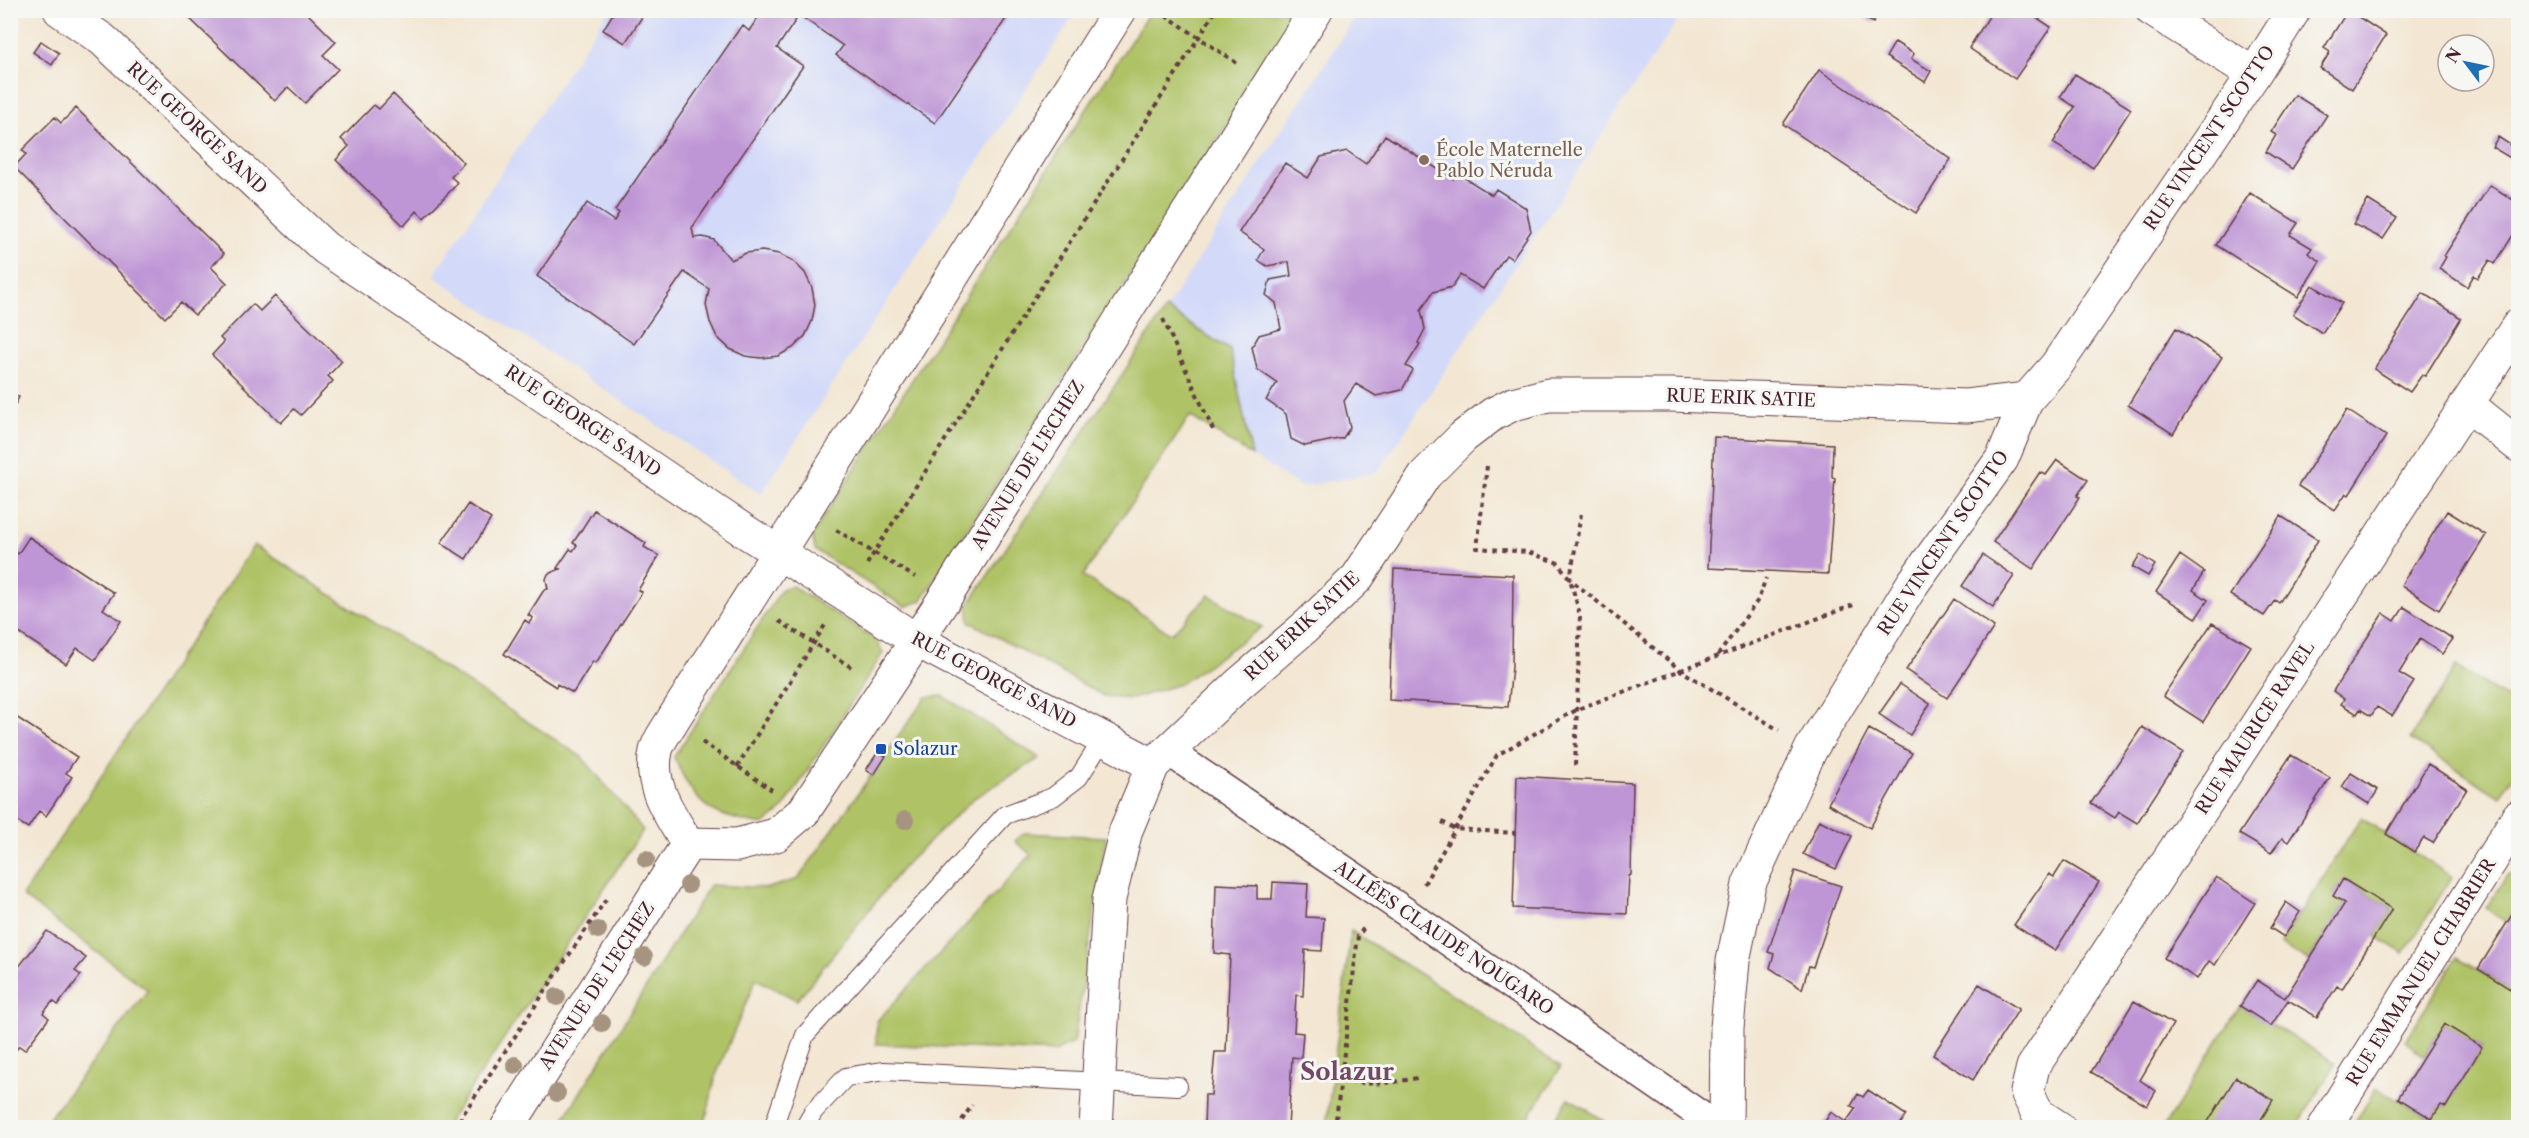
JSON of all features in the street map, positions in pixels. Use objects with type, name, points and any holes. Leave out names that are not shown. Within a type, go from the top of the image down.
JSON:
[{"type":"street","name":"RUE GEORGE SAND","points":[[60,10],[103,40],[325,248],[778,552],[916,640],[1103,739],[1160,758]]},
{"type":"street","points":[[688,844],[661,800],[655,773],[656,750],[747,601],[1120,10]]},
{"type":"street","name":"AVENUE DE L'ECHEZ","points":[[507,1128],[688,844],[737,845],[776,835],[804,811],[945,596],[1316,10]]},
{"type":"street","points":[[2152,10],[2254,74]]},
{"type":"street","name":"RUE VINCENT SCOTTO","points":[[1726,1128],[1727,1028],[1733,961],[1749,884],[1811,749],[1913,583],[2002,459],[2027,399],[2056,366],[2254,74],[2294,10]]},
{"type":"street","name":"RUE MAURICE RAVEL","points":[[2059,1128],[2038,1114],[2027,1092],[2033,1067],[2518,326]]},
{"type":"street","name":"RUE ERIK SATIE","points":[[1096,1128],[1109,899],[1126,830],[1160,758],[1357,578],[1425,475],[1463,437],[1493,414],[1513,404],[1548,394],[1671,395],[1966,406],[2027,399]]},
{"type":"street","points":[[2468,405],[2518,445]]},
{"type":"street","name":"ALLÉES CLAUDE NOUGARO","points":[[1160,758],[1384,897],[1719,1128]]},
{"type":"street","name":"RUE EMMANUEL CHABRIER","points":[[2324,1128],[2518,817]]},
{"type":"lane","points":[[773,1128],[805,1035],[1005,814],[1053,796],[1079,777],[1103,739]]},
{"type":"lane","points":[[804,1128],[814,1111],[846,1077],[884,1071],[1178,1086]]},
{"type":"path","points":[[1158,10],[1269,85]]},
{"type":"path","points":[[737,767],[1216,10]]},
{"type":"path","points":[[1136,294],[1162,315],[1213,430]]},
{"type":"path","points":[[1493,414],[1477,548],[1528,552],[1558,563],[1570,579],[1680,670],[1811,749]]},
{"type":"path","points":[[805,511],[945,596]]},
{"type":"path","points":[[1575,767],[1580,615],[1570,579],[1581,514]]},
{"type":"path","points":[[1718,655],[1758,600],[1766,578]]},
{"type":"path","points":[[747,601],[885,688]]},
{"type":"path","points":[[1408,913],[1497,755],[1578,709],[1859,603]]},
{"type":"path","points":[[672,721],[804,811]]},
{"type":"path","points":[[1442,822],[1455,829],[1515,833]]},
{"type":"path","points":[[454,1128],[611,891]]},
{"type":"path","points":[[1335,1128],[1358,936],[1384,897]]},
{"type":"path","points":[[1341,1079],[1371,1084],[1418,1078]]},
{"type":"shaded area","points":[[608,11],[1077,11],[761,494],[433,276]]},
{"type":"shaded area","name":"École Maternelle Pablo Néruda","points":[[1359,11],[1684,11],[1378,472],[1301,487],[1252,456],[1230,350],[1166,309]]},
{"type":"green space","points":[[1150,11],[1300,11],[921,601],[905,607],[815,550],[812,535]]},
{"type":"green space","points":[[1166,309],[1230,350],[1252,456],[1190,416],[1083,576],[1171,634],[1209,595],[1262,627],[1180,684],[1131,699],[1104,696],[970,622],[968,605]]},
{"type":"green space","points":[[254,545],[582,757],[643,830],[445,1127],[42,1127],[148,990],[22,896]]},
{"type":"green space","points":[[792,586],[876,640],[883,653],[783,809],[763,825],[717,813],[707,806],[690,788],[674,757],[782,589]]},
{"type":"green space","points":[[2456,666],[2518,706],[2518,767],[2500,797],[2410,739]]},
{"type":"green space","points":[[943,696],[1040,758],[974,798],[905,865],[797,1000],[756,979],[716,1075],[704,1127],[558,1128],[710,885],[768,888],[798,879],[926,697]]},
{"type":"green space","points":[[2361,818],[2452,877],[2404,954],[2375,936],[2392,909],[2344,879],[2333,895],[2345,903],[2308,961],[2280,944]]},
{"type":"green space","points":[[1025,833],[1106,837],[1074,1042],[1055,1052],[876,1044],[877,1021],[1031,855],[1015,841]]},
{"type":"green space","points":[[2508,874],[2518,880],[2518,905],[2507,923],[2486,908]]},
{"type":"green space","points":[[1351,931],[1469,1005],[1561,1067],[1522,1127],[1326,1127]]},
{"type":"green space","points":[[2457,957],[2518,994],[2518,1127],[2352,1128],[2376,1088],[2432,1119],[2441,1105],[2446,1107],[2482,1047],[2444,1024],[2424,1056],[2405,1041]]},
{"type":"green space","points":[[2240,1006],[2336,1063],[2297,1127],[2163,1128]]},
{"type":"green space","points":[[1569,1098],[1613,1127],[1549,1127]]},
{"type":"building","points":[[181,10],[304,10],[336,42],[323,55],[338,69],[305,103],[288,87],[275,101]]},
{"type":"building","points":[[615,10],[631,10],[642,17],[625,43],[603,30]]},
{"type":"building","points":[[763,10],[860,10],[866,15],[869,10],[1012,10],[935,123],[836,55],[843,46],[799,15],[777,48],[803,66],[692,228],[694,238],[703,237],[714,240],[731,260],[746,253],[762,251],[779,254],[793,261],[805,273],[812,288],[815,305],[812,321],[805,336],[793,348],[778,356],[761,358],[745,356],[730,349],[717,337],[710,322],[706,305],[709,289],[684,272],[634,344],[537,276],[587,203],[614,221],[619,213],[615,210],[742,25],[749,31]]},
{"type":"building","points":[[1853,10],[1881,10],[1873,23]]},
{"type":"building","points":[[1993,10],[2025,10],[2051,27],[2015,79],[1969,48]]},
{"type":"building","points":[[2348,10],[2386,35],[2352,89],[2320,68],[2330,52],[2324,48]]},
{"type":"building","points":[[41,41],[59,53],[52,65],[33,52]]},
{"type":"building","points":[[1895,42],[1914,54],[1911,59],[1931,71],[1925,82],[1886,57]]},
{"type":"building","points":[[1819,70],[1951,159],[1916,213],[1783,124]]},
{"type":"building","points":[[2075,74],[2131,109],[2093,168],[2053,143],[2075,107],[2060,97]]},
{"type":"building","points":[[393,94],[464,163],[451,177],[458,183],[424,218],[417,211],[404,226],[336,160],[349,146],[341,139],[374,105],[379,109]]},
{"type":"building","points":[[2295,95],[2327,115],[2292,169],[2266,152],[2276,135],[2271,132]]},
{"type":"building","points":[[76,108],[224,254],[211,267],[227,283],[195,315],[181,302],[165,318],[14,167],[26,154],[22,150],[55,117],[61,123]]},
{"type":"building","points":[[1385,135],[1453,179],[1457,173],[1492,195],[1496,189],[1526,208],[1531,231],[1512,259],[1506,255],[1483,289],[1460,275],[1452,287],[1433,292],[1421,310],[1425,329],[1418,343],[1420,344],[1406,366],[1413,370],[1402,390],[1376,396],[1356,384],[1344,401],[1350,427],[1343,438],[1305,446],[1291,439],[1286,414],[1266,400],[1277,383],[1257,369],[1252,347],[1259,335],[1281,329],[1276,303],[1266,295],[1270,280],[1291,276],[1289,262],[1267,266],[1258,260],[1264,249],[1239,232],[1285,163],[1308,178],[1321,157],[1347,151],[1366,164]]},
{"type":"building","points":[[2498,137],[2518,150],[2512,159],[2492,147]]},
{"type":"building","points":[[2490,185],[2518,203],[2518,227],[2495,264],[2490,260],[2478,278],[2474,275],[2467,287],[2439,269],[2446,257],[2444,256]]},
{"type":"building","points":[[2250,193],[2298,223],[2290,235],[2312,248],[2308,253],[2320,261],[2298,297],[2216,245]]},
{"type":"building","points":[[2368,200],[2397,218],[2383,239],[2353,224]]},
{"type":"building","points":[[2312,285],[2342,303],[2322,333],[2293,314]]},
{"type":"building","points":[[2423,293],[2461,318],[2425,376],[2422,375],[2410,392],[2374,369]]},
{"type":"building","points":[[275,296],[342,361],[328,376],[333,381],[301,415],[294,409],[281,423],[212,355],[224,342],[220,338],[253,304],[260,311]]},
{"type":"building","points":[[2176,328],[2222,357],[2173,434],[2128,405]]},
{"type":"building","points":[[10,393],[19,397],[10,414]]},
{"type":"building","points":[[2347,410],[2386,436],[2349,495],[2346,493],[2335,510],[2298,486]]},
{"type":"building","points":[[1714,437],[1833,444],[1832,477],[1835,478],[1828,574],[1708,568]]},
{"type":"building","points":[[2057,460],[2088,480],[2077,496],[2080,497],[2033,569],[1993,542],[2040,472],[2046,475]]},
{"type":"building","points":[[468,504],[491,519],[466,559],[441,543]]},
{"type":"building","points":[[594,510],[646,543],[644,547],[659,556],[638,590],[642,592],[596,663],[593,661],[573,693],[557,684],[556,687],[504,654],[525,620],[529,623],[533,618],[528,615],[544,590],[548,589],[546,579],[548,574],[560,569],[557,568],[570,549],[573,551],[577,545],[573,543]]},
{"type":"building","points":[[2447,511],[2486,535],[2439,610],[2401,585]]},
{"type":"building","points":[[2281,516],[2318,540],[2279,603],[2275,600],[2264,616],[2230,595]]},
{"type":"building","points":[[29,537],[114,593],[103,609],[121,621],[95,660],[77,648],[66,664],[10,627],[10,557],[14,551],[18,554]]},
{"type":"building","points":[[1983,555],[2014,576],[1993,607],[1962,586]]},
{"type":"building","points":[[2140,555],[2155,565],[2148,576],[2132,567]]},
{"type":"building","points":[[2180,555],[2204,572],[2193,590],[2208,600],[2196,618],[2156,592]]},
{"type":"building","points":[[1394,569],[1513,575],[1512,667],[1508,707],[1389,700]]},
{"type":"building","points":[[1954,599],[1994,627],[1947,698],[1906,670]]},
{"type":"building","points":[[2404,607],[2453,639],[2442,654],[2420,639],[2399,673],[2414,682],[2392,716],[2377,707],[2371,716],[2360,709],[2357,714],[2341,704],[2344,699],[2333,691],[2383,613],[2395,621]]},
{"type":"building","points":[[2212,623],[2251,646],[2203,722],[2163,696]]},
{"type":"building","points":[[1900,684],[1930,704],[1910,735],[1879,714]]},
{"type":"building","points":[[10,713],[77,757],[66,773],[72,777],[46,816],[39,811],[28,828],[10,817]]},
{"type":"building","points":[[2142,727],[2183,752],[2137,823],[2119,812],[2115,818],[2091,803]]},
{"type":"building","points":[[1869,729],[1912,753],[1870,828],[1828,804]]},
{"type":"building","points":[[878,752],[886,756],[874,775],[866,770]]},
{"type":"building","points":[[2291,755],[2330,778],[2288,842],[2282,838],[2271,853],[2239,834]]},
{"type":"building","points":[[2428,764],[2467,789],[2433,843],[2424,838],[2414,852],[2386,834]]},
{"type":"building","points":[[2351,773],[2378,790],[2369,804],[2342,787]]},
{"type":"building","points":[[1517,776],[1633,783],[1631,875],[1629,876],[1627,914],[1513,908]]},
{"type":"building","points":[[1819,820],[1852,836],[1836,869],[1803,854]]},
{"type":"building","points":[[2064,861],[2099,882],[2055,951],[2014,925],[2049,874],[2054,877]]},
{"type":"building","points":[[1795,871],[1841,886],[1813,967],[1809,966],[1802,989],[1770,968],[1774,954],[1768,952]]},
{"type":"building","points":[[2216,877],[2255,903],[2215,965],[2209,961],[2197,979],[2164,958]]},
{"type":"building","points":[[2343,879],[2392,909],[2342,989],[2337,986],[2317,1017],[2288,1000],[2271,1026],[2240,1006],[2257,980],[2285,998],[2345,903],[2333,896]]},
{"type":"building","points":[[1273,882],[1308,884],[1306,917],[1324,918],[1322,951],[1305,950],[1303,996],[1296,995],[1294,1032],[1303,1033],[1301,1058],[1292,1057],[1288,1128],[1204,1128],[1205,1095],[1211,1095],[1215,1052],[1226,1052],[1230,955],[1214,953],[1216,884],[1257,886],[1257,899],[1272,899]]},
{"type":"building","points":[[2286,902],[2300,912],[2284,937],[2270,928]]},
{"type":"building","points":[[2518,905],[2518,994],[2478,969]]},
{"type":"building","points":[[47,931],[86,958],[75,971],[81,975],[58,1005],[53,1001],[43,1013],[49,1018],[25,1050],[19,1046],[10,1058],[10,978]]},
{"type":"building","points":[[1979,984],[2019,1009],[1973,1080],[1933,1055]]},
{"type":"building","points":[[2134,1001],[2173,1024],[2140,1080],[2156,1091],[2147,1106],[2091,1072]]},
{"type":"building","points":[[2444,1024],[2482,1047],[2446,1107],[2441,1105],[2432,1119],[2398,1098]]},
{"type":"building","points":[[2236,1077],[2273,1100],[2256,1128],[2204,1128]]},
{"type":"building","points":[[1868,1090],[1906,1115],[1898,1128],[1821,1128],[1831,1112],[1846,1122],[1856,1108],[1851,1106],[1858,1094],[1863,1097]]},
{"type":"place","name":"École Maternelle Pablo Néruda","points":[[1424,160]]},
{"type":"place","name":"Solazur","points":[[881,749]]},
{"type":"district","name":"Solazur","points":[[1347,1071]]}]
